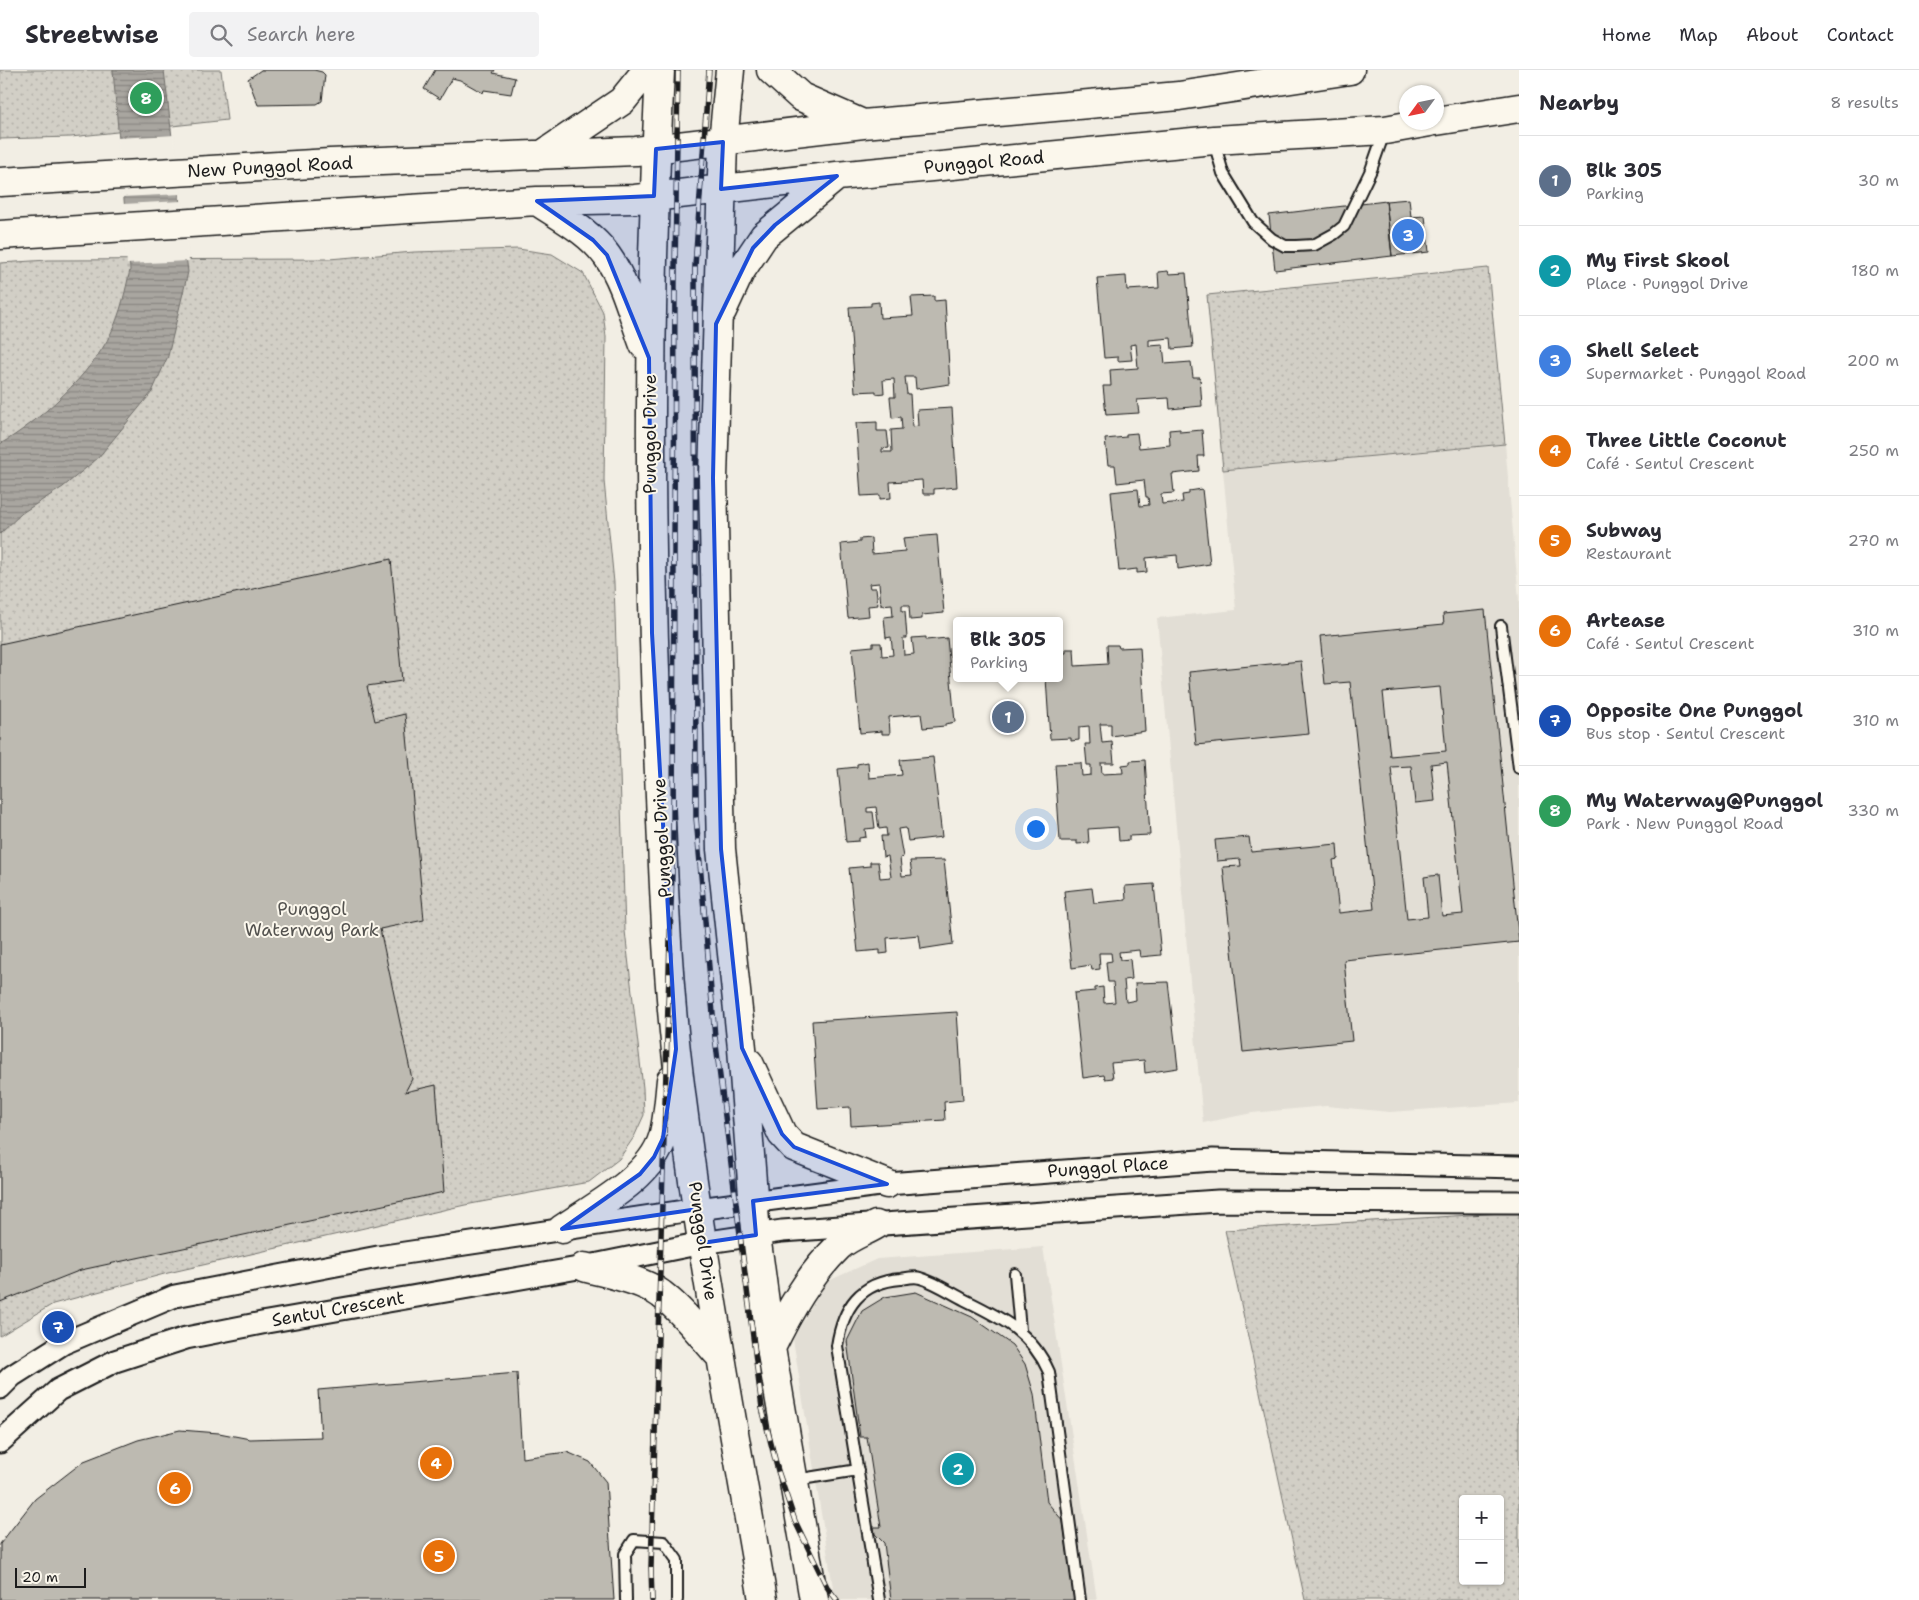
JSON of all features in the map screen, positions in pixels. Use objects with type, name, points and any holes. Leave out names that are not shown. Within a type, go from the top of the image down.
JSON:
[{"type":"street","points":[[540,156],[622,101],[647,70]]},
{"type":"street","name":"Punggol Drive","points":[[660,70],[649,358],[652,633],[663,859],[676,1049],[702,1243],[764,1600]]},
{"type":"street","points":[[730,70],[723,142],[716,324],[713,478],[721,849],[742,1048],[756,1235],[771,1348],[814,1600]]},
{"type":"street","points":[[771,70],[801,97],[862,124]]},
{"type":"street","points":[[540,156],[656,149],[862,124],[1179,96],[1350,70]]},
{"type":"street","points":[[1444,121],[1519,108]]},
{"type":"street","name":"Punggol Road","points":[[537,201],[635,199],[837,176],[1214,140],[1385,130],[1399,128]]},
{"type":"street","name":"New Punggol Road","points":[[0,182],[330,163],[540,156]]},
{"type":"street","points":[[716,324],[740,272],[754,248],[775,225],[837,176]]},
{"type":"street","points":[[0,235],[537,201],[593,240],[607,255],[616,270],[649,358]]},
{"type":"street","points":[[742,1048],[782,1134],[794,1147],[887,1184]]},
{"type":"street","points":[[562,1229],[640,1174],[654,1157],[663,1138],[676,1049]]},
{"type":"street","name":"Punggol Place","points":[[698,1209],[887,1184],[1213,1160],[1519,1167]]},
{"type":"street","points":[[702,1243],[782,1231],[1218,1201],[1519,1202]]},
{"type":"street","points":[[0,1388],[12,1376],[64,1343],[175,1296],[378,1257],[698,1209]]},
{"type":"street","points":[[771,1348],[789,1311],[809,1281],[840,1245],[876,1225]]},
{"type":"street","name":"Sentul Crescent","points":[[0,1442],[58,1390],[116,1360],[186,1338],[267,1322],[584,1267],[702,1243]]},
{"type":"street","points":[[584,1267],[642,1284],[660,1294],[690,1322],[720,1355]]},
{"type":"lane","points":[[1214,140],[1223,173],[1253,222],[1272,240],[1285,246],[1296,246],[1314,244],[1334,234],[1344,226],[1371,170],[1385,130]]},
{"type":"lane","points":[[1501,626],[1519,768]]},
{"type":"lane","points":[[1015,1274],[1020,1330]]},
{"type":"lane","points":[[879,1600],[837,1346],[841,1324],[850,1306],[866,1289],[887,1280],[919,1278],[1020,1330],[1040,1353],[1049,1372],[1080,1600]]},
{"type":"lane","points":[[794,1480],[858,1470]]},
{"type":"lane","points":[[626,1600],[625,1554],[634,1540],[664,1542],[676,1560],[677,1600]]},
{"type":"highlighted area","points":[[723,142],[721,189],[837,176],[775,225],[753,248],[716,324],[713,478],[721,849],[742,1048],[782,1134],[794,1147],[887,1184],[753,1201],[756,1235],[702,1243],[698,1209],[562,1229],[640,1174],[654,1157],[663,1138],[676,1049],[652,633],[649,358],[607,255],[593,240],[537,201],[654,196],[656,149]]},
{"type":"shaded area","points":[[113,70],[164,70],[188,272],[168,356],[152,392],[98,458],[63,487],[22,513],[0,534],[0,444],[47,410],[78,380],[103,348],[117,317],[130,270]]},
{"type":"shaded area","points":[[1505,444],[1519,600],[1519,1103],[1390,1112],[1326,1106],[1252,1113],[1203,1123],[1157,618],[1236,610],[1223,470]]},
{"type":"shaded area","points":[[1043,1247],[1097,1600],[835,1600],[793,1339],[826,1282],[877,1259]]},
{"type":"green space","points":[[0,70],[221,70],[227,120],[71,137],[0,139]]},
{"type":"green space","name":"Punggol Waterway Park","points":[[518,249],[552,254],[583,273],[603,312],[606,337],[604,481],[614,583],[625,931],[643,1088],[644,1115],[634,1137],[619,1159],[589,1182],[465,1205],[168,1273],[53,1304],[0,1336],[0,263],[48,260],[329,259],[414,252]]},
{"type":"green space","points":[[1488,268],[1505,444],[1223,470],[1207,295]]},
{"type":"green space","points":[[1519,1212],[1519,1600],[1305,1600],[1225,1230]]},
{"type":"pier","points":[[174,135],[181,194],[122,197],[117,138]]},
{"type":"pier","points":[[182,201],[189,261],[127,264],[122,204]]},
{"type":"building","points":[[261,70],[314,70],[322,72],[325,75],[322,101],[317,104],[258,105],[248,79]]},
{"type":"building","points":[[435,70],[495,70],[493,73],[515,78],[511,94],[484,90],[483,93],[460,80],[452,78],[440,99],[424,89]]},
{"type":"building","points":[[1409,199],[1411,217],[1425,216],[1429,252],[1392,256],[1386,201]]},
{"type":"building","points":[[1386,201],[1392,256],[1275,270],[1269,215]]},
{"type":"building","points":[[1168,271],[1169,274],[1186,273],[1193,347],[1172,349],[1171,338],[1149,340],[1149,346],[1163,345],[1165,364],[1191,362],[1193,377],[1200,377],[1202,406],[1170,409],[1169,398],[1137,400],[1139,413],[1106,415],[1103,386],[1111,386],[1110,370],[1138,368],[1136,344],[1130,345],[1132,360],[1118,361],[1118,357],[1104,358],[1097,278],[1126,276],[1127,290],[1159,288],[1158,272]]},
{"type":"building","points":[[934,296],[934,301],[945,300],[950,384],[916,389],[915,377],[905,377],[907,394],[910,394],[912,427],[918,426],[917,410],[952,408],[957,487],[934,489],[934,494],[923,494],[922,480],[890,482],[891,498],[880,499],[880,495],[861,496],[856,423],[877,422],[877,431],[887,431],[889,448],[882,449],[882,452],[892,452],[891,430],[902,429],[901,417],[892,418],[890,397],[895,397],[894,379],[883,380],[884,393],[876,394],[876,391],[855,392],[849,307],[871,306],[871,303],[879,302],[880,318],[913,316],[911,297]]},
{"type":"building","points":[[1180,429],[1180,432],[1202,430],[1204,456],[1198,456],[1199,471],[1172,474],[1174,493],[1161,494],[1162,504],[1183,502],[1182,495],[1189,494],[1189,491],[1202,489],[1210,564],[1178,569],[1177,555],[1146,558],[1147,572],[1137,573],[1137,569],[1119,571],[1111,492],[1138,489],[1140,506],[1149,505],[1144,480],[1117,483],[1115,465],[1108,465],[1105,439],[1126,437],[1126,434],[1137,433],[1139,448],[1170,445],[1169,430]]},
{"type":"building","points":[[937,535],[944,613],[922,615],[922,619],[910,620],[909,605],[902,605],[902,611],[905,611],[907,638],[903,638],[904,655],[914,654],[912,638],[926,637],[926,640],[947,638],[955,722],[945,724],[945,726],[923,728],[921,714],[889,717],[890,734],[882,734],[882,731],[860,733],[852,648],[873,646],[873,643],[881,643],[882,656],[893,655],[891,637],[886,638],[884,617],[893,616],[892,604],[881,605],[879,583],[869,584],[870,588],[876,588],[878,605],[868,606],[869,616],[848,618],[841,544],[860,542],[860,539],[871,538],[872,554],[905,551],[903,538]]},
{"type":"building","points":[[391,559],[402,681],[367,686],[375,721],[405,714],[424,920],[380,929],[412,1079],[405,1092],[436,1085],[444,1192],[81,1270],[0,1302],[0,644]]},
{"type":"building","points":[[1485,610],[1519,942],[1344,960],[1352,1041],[1243,1052],[1223,867],[1241,866],[1240,859],[1217,861],[1215,840],[1249,837],[1251,852],[1337,844],[1338,859],[1333,860],[1339,913],[1374,909],[1350,682],[1325,684],[1320,636],[1444,624],[1443,614]],"holes":[[[1440,687],[1446,751],[1390,756],[1383,692]],[[1447,762],[1463,914],[1442,916],[1438,875],[1424,877],[1428,917],[1407,919],[1391,767],[1411,766],[1415,803],[1435,801],[1431,764]]]},
{"type":"building","points":[[1107,645],[1118,645],[1119,648],[1140,647],[1145,731],[1111,736],[1111,724],[1100,724],[1102,743],[1112,742],[1114,763],[1101,763],[1102,774],[1123,773],[1122,765],[1130,764],[1130,761],[1145,760],[1150,835],[1129,836],[1129,840],[1119,841],[1118,827],[1088,829],[1089,843],[1077,844],[1077,841],[1060,841],[1055,764],[1081,763],[1082,776],[1091,775],[1091,765],[1087,765],[1085,744],[1090,744],[1089,726],[1079,727],[1079,740],[1071,741],[1071,738],[1050,739],[1046,682],[1063,682],[1063,653],[1066,653],[1066,649],[1074,649],[1075,666],[1108,664]]},
{"type":"building","points":[[1301,661],[1309,734],[1196,745],[1189,672]]},
{"type":"building","points":[[933,757],[942,837],[908,841],[906,828],[898,829],[903,857],[900,858],[902,876],[912,875],[910,861],[944,860],[953,944],[921,949],[919,935],[887,938],[888,953],[880,954],[880,950],[858,952],[849,868],[870,866],[870,862],[878,862],[880,878],[891,877],[888,856],[883,857],[881,836],[887,836],[886,828],[879,829],[876,807],[867,808],[867,812],[873,812],[875,828],[865,829],[866,837],[859,838],[859,841],[846,842],[838,769],[857,767],[857,764],[868,762],[869,778],[902,775],[900,760]]},
{"type":"building","points":[[1154,884],[1161,955],[1140,957],[1139,950],[1119,952],[1120,960],[1130,959],[1132,979],[1124,980],[1126,1002],[1136,1000],[1135,983],[1168,982],[1178,1068],[1145,1073],[1144,1060],[1111,1063],[1113,1078],[1105,1079],[1104,1075],[1083,1078],[1074,993],[1095,991],[1095,988],[1103,987],[1104,1003],[1115,1002],[1113,982],[1108,982],[1106,962],[1112,961],[1111,953],[1099,953],[1100,969],[1092,970],[1091,965],[1072,968],[1064,891],[1092,888],[1094,903],[1126,900],[1125,886]]},
{"type":"building","points":[[957,1012],[963,1100],[944,1102],[945,1120],[851,1126],[850,1107],[818,1109],[812,1021]]},
{"type":"building","points":[[916,1292],[972,1317],[1012,1345],[1025,1364],[1034,1394],[1047,1502],[1063,1521],[1074,1600],[891,1600],[884,1543],[875,1534],[874,1527],[881,1527],[867,1437],[860,1437],[847,1341],[862,1311],[885,1297]]},
{"type":"building","points":[[517,1373],[522,1458],[567,1452],[590,1462],[606,1482],[614,1600],[0,1600],[0,1544],[35,1499],[84,1461],[138,1440],[180,1430],[219,1433],[250,1439],[321,1437],[318,1390]]},
{"type":"railway","points":[[652,1600],[651,1567],[673,840],[675,269],[678,70]]},
{"type":"railway","points":[[709,70],[695,266],[696,817],[715,1037],[762,1408],[778,1471],[795,1521],[827,1587],[837,1600]]},
{"type":"place","name":"My Waterway@Punggol","points":[[146,98]]},
{"type":"place","name":"Shell Select","points":[[1408,235]]},
{"type":"place","name":"Blk 305","points":[[1008,717]]},
{"type":"place","name":"Opposite One Punggol","points":[[58,1327]]},
{"type":"place","name":"Three Little Coconut","points":[[436,1463]]},
{"type":"place","name":"My First Skool","points":[[958,1469]]},
{"type":"place","name":"Artease","points":[[175,1488]]},
{"type":"place","name":"Subway","points":[[439,1556]]}]
